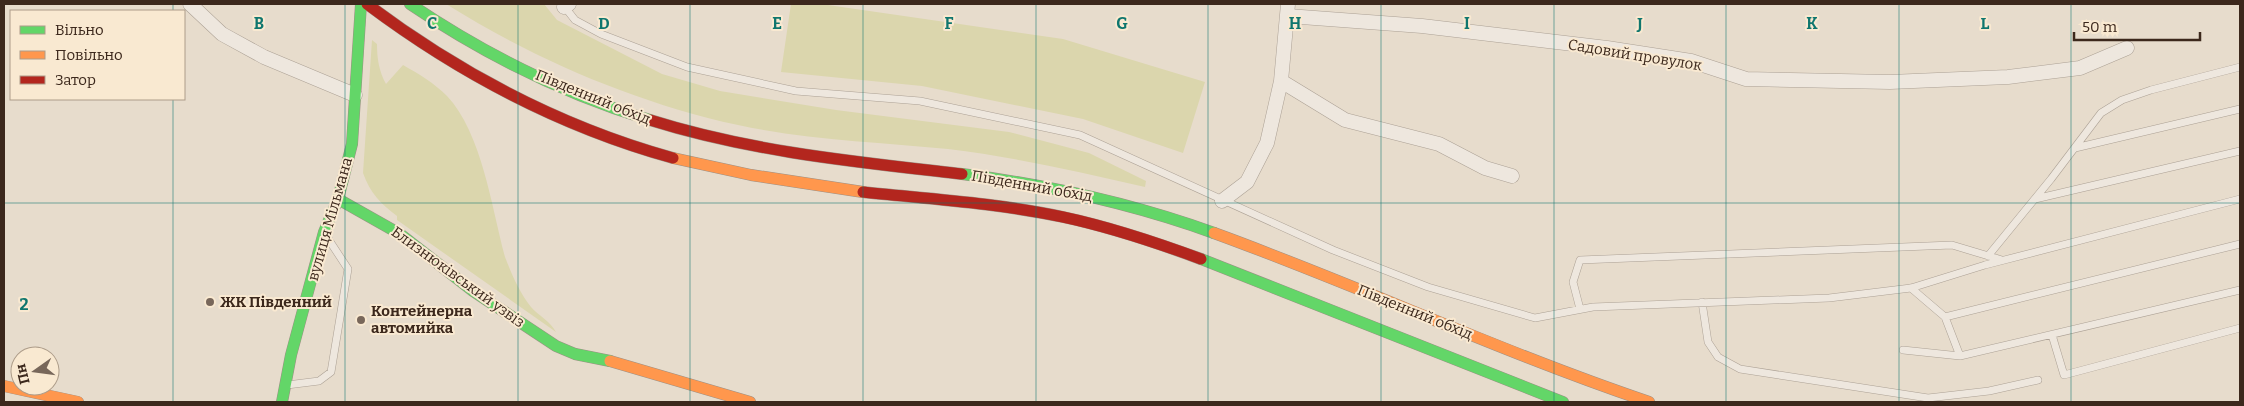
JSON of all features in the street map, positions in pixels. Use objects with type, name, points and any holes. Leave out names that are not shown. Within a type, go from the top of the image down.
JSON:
[{"type":"main road","name":"вулиця Мільмана","points":[[282,402],[324,232],[338,199],[352,144],[361,4]]},
{"type":"main road","name":"Південний обхід","points":[[366,4],[402,30],[470,72],[548,112],[638,147],[690,163],[752,175],[851,190],[952,200],[1087,222],[1153,241],[1216,264],[1563,402]]},
{"type":"main road","name":"Південний обхід","points":[[412,5],[466,39],[518,67],[567,90],[631,115],[673,128],[740,144],[857,162],[973,174],[1050,187],[1122,203],[1226,236],[1569,374],[1649,402]]},
{"type":"main road","name":"Близнюківський узвіз","points":[[338,199],[400,234],[473,292],[556,346],[575,354],[626,364],[750,402]]},
{"type":"main road","points":[[4,386],[78,402]]},
{"type":"street","points":[[190,4],[222,34],[264,57],[355,95]]},
{"type":"street","points":[[1222,201],[1247,182],[1267,143],[1281,81],[1288,10]]},
{"type":"street","name":"Садовий провулок","points":[[1288,10],[1607,48],[1690,61],[1746,79],[1890,82],[2008,77],[2080,68],[2127,48]]},
{"type":"street","points":[[1281,81],[1345,120],[1439,144],[1485,168],[1512,176]]},
{"type":"lane","points":[[566,5],[575,20],[601,34],[687,67],[796,91],[920,101],[1080,135],[1333,250],[1428,287],[1535,318],[1580,308],[1829,298],[1911,288],[2003,260],[2240,199]]},
{"type":"lane","points":[[1988,256],[2035,199],[2101,113],[2122,100],[2151,90],[2240,67]]},
{"type":"lane","points":[[2075,148],[2240,109]]},
{"type":"lane","points":[[2035,199],[2240,151]]},
{"type":"lane","points":[[285,385],[319,381],[331,372],[348,270],[324,232]]},
{"type":"lane","points":[[1945,317],[2240,244]]},
{"type":"lane","points":[[1580,308],[1573,282],[1580,260],[1952,245],[2003,260]]},
{"type":"lane","points":[[1911,288],[1945,317],[1960,356]]},
{"type":"lane","points":[[1903,350],[1960,356],[2240,290]]},
{"type":"lane","points":[[1702,302],[1708,342],[1718,357],[1740,369],[1928,398],[1989,390],[2038,380]]},
{"type":"lane","points":[[2052,334],[2064,375],[2240,328]]},
{"type":"shaded area","points":[[446,4],[544,4],[557,20],[662,74],[720,91],[836,110],[1009,132],[1089,153],[1146,181],[1145,187],[1072,170],[997,156],[948,149],[790,134],[738,125],[699,115],[661,104],[587,77],[515,43]]},
{"type":"shaded area","points":[[791,4],[821,4],[1063,39],[1205,82],[1183,153],[1083,119],[922,86],[781,72]]},
{"type":"shaded area","points":[[372,40],[377,44],[379,65],[386,84],[403,65],[437,87],[447,96],[459,112],[469,130],[484,172],[505,257],[513,277],[531,307],[556,332],[397,220],[397,216],[373,192],[363,173]]},
{"type":"traffic: fast","points":[[282,402],[291,355],[324,232],[338,199],[352,144],[361,4]]},
{"type":"traffic: fast","points":[[410,4],[467,40],[526,71],[587,98],[650,120]]},
{"type":"traffic: fast","points":[[962,174],[1090,196],[1183,222],[1214,233]]},
{"type":"traffic: fast","points":[[338,199],[400,234],[473,291],[556,346],[575,354],[610,361]]},
{"type":"traffic: fast","points":[[1201,259],[1563,402]]},
{"type":"traffic: slow","points":[[673,158],[751,175],[863,192]]},
{"type":"traffic: slow","points":[[1214,233],[1269,253],[1539,362],[1649,402]]},
{"type":"traffic: slow","points":[[610,361],[750,402]]},
{"type":"traffic: slow","points":[[4,386],[78,402]]},
{"type":"traffic: jam","points":[[367,4],[438,53],[512,95],[591,131],[673,158]]},
{"type":"traffic: jam","points":[[650,120],[688,131],[766,148],[844,160],[962,174]]},
{"type":"traffic: jam","points":[[863,192],[938,199],[1038,212],[1098,225],[1201,259]]},
{"type":"place","name":"ЖК Південний","points":[[210,302]]},
{"type":"place","name":"Контейнерна автомийка","points":[[361,320]]}]
